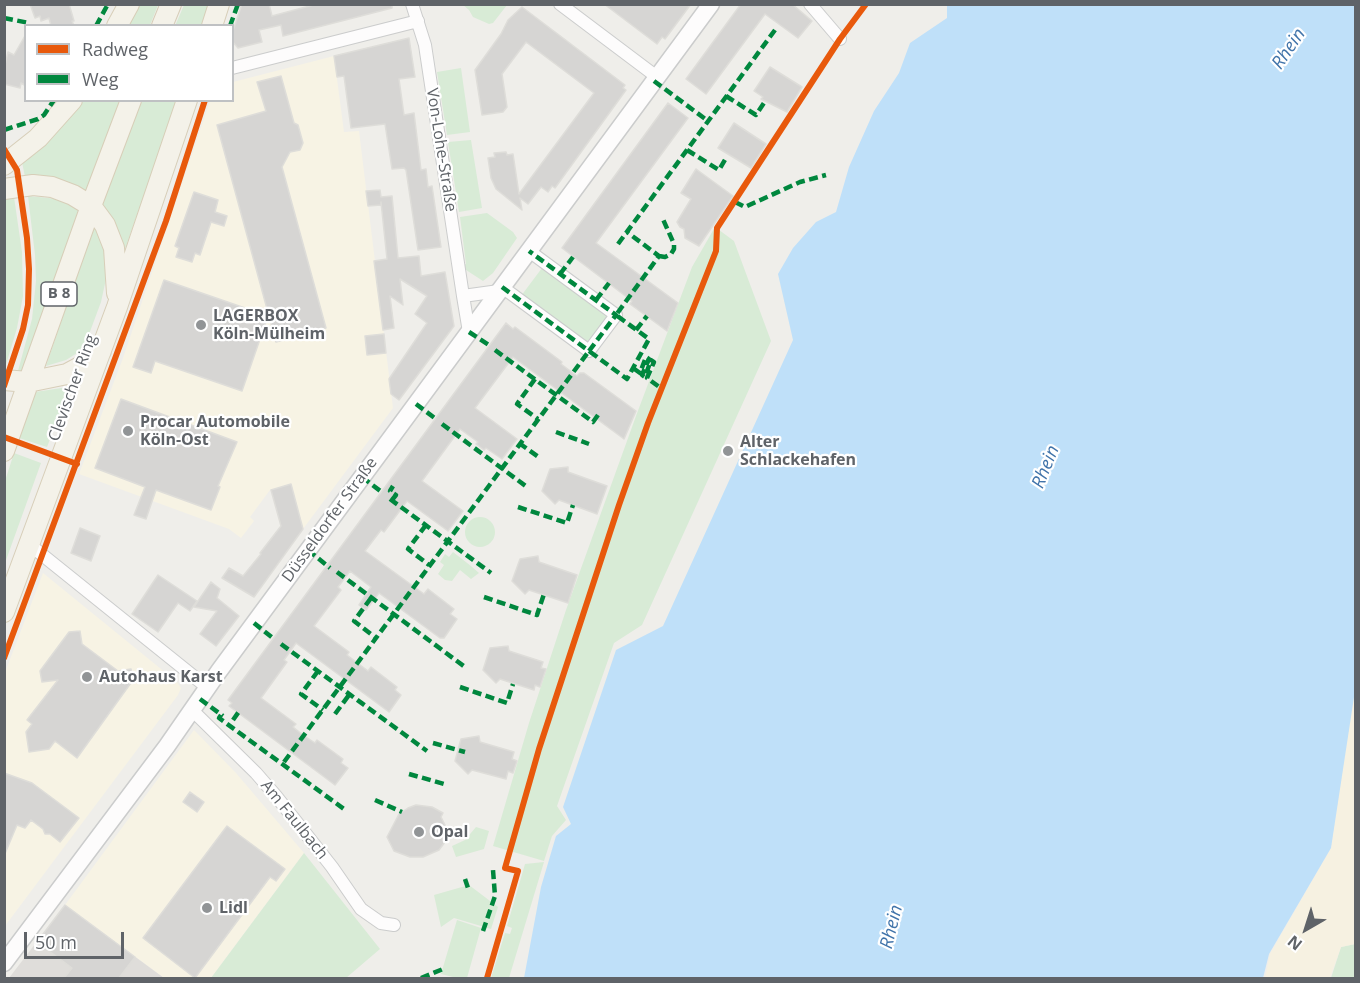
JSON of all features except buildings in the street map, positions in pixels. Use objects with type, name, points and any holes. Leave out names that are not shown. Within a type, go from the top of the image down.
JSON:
[{"type":"main road","points":[[118,24],[129,4]]},
{"type":"main road","points":[[213,24],[219,4]]},
{"type":"main road","points":[[4,165],[38,138],[70,102]]},
{"type":"main road","name":"B 8","points":[[4,451],[130,102]]},
{"type":"main road","name":"Clevischer Ring","points":[[4,612],[117,307],[186,102]]},
{"type":"main road","points":[[4,189],[33,185],[52,187],[73,195],[91,206],[105,225],[114,248],[117,307]]},
{"type":"main road","points":[[4,380],[28,382],[67,374],[80,368],[101,351]]},
{"type":"street","name":"Von-Lohe-Straße","points":[[412,4],[425,45],[469,332]]},
{"type":"street","points":[[560,4],[657,76]]},
{"type":"street","name":"Düsseldorfer Straße","points":[[4,963],[193,711],[711,4]]},
{"type":"street","points":[[810,4],[840,39]]},
{"type":"street","points":[[234,67],[418,21]]},
{"type":"street","points":[[463,296],[501,289],[589,351],[616,315],[529,251]]},
{"type":"street","points":[[30,545],[208,688]]},
{"type":"street","name":"Am Faulbach","points":[[193,711],[276,796],[332,867],[361,909],[381,923],[394,925]]},
{"type":"shaded area","points":[[334,56],[344,132],[359,131],[393,408],[303,529],[291,484],[270,490],[250,517],[254,521],[241,538],[229,529],[79,474],[123,358],[210,102],[234,102],[234,82]]},
{"type":"shaded area","points":[[43,573],[177,682],[181,688],[5,926],[4,675]]},
{"type":"shaded area","points":[[194,730],[236,773],[304,853],[211,978],[164,978],[65,905]]},
{"type":"shaded area","points":[[65,905],[164,978],[9,978]]},
{"type":"green space","points":[[137,5],[158,5],[150,24],[126,24]]},
{"type":"green space","points":[[184,5],[209,5],[202,24],[176,24]]},
{"type":"green space","points":[[463,5],[507,5],[493,23],[489,24],[473,17]]},
{"type":"green space","points":[[461,68],[470,132],[447,135],[437,72]]},
{"type":"green space","points":[[80,102],[121,102],[86,192],[25,177],[22,162]]},
{"type":"green space","points":[[141,102],[177,102],[124,252],[122,243],[102,204]]},
{"type":"green space","points":[[471,140],[482,208],[459,212],[448,142]]},
{"type":"green space","points":[[28,196],[59,199],[79,210],[22,371],[18,371],[32,319],[36,281]]},
{"type":"green space","points":[[14,197],[22,252],[23,296],[17,328],[5,368],[5,199]]},
{"type":"green space","points":[[487,213],[513,232],[517,238],[493,273],[483,281],[463,268],[466,264],[460,217]]},
{"type":"green space","points":[[715,227],[734,241],[771,341],[642,625],[614,643],[557,806],[566,820],[552,836],[544,861],[493,846],[529,723],[566,610],[692,267]]},
{"type":"green space","points":[[93,228],[96,229],[106,254],[106,279],[101,302],[82,350],[66,360],[46,366]]},
{"type":"green space","points":[[542,268],[607,317],[587,345],[521,296]]},
{"type":"green space","points":[[70,388],[47,447],[19,438],[35,392]]},
{"type":"green space","points":[[14,453],[41,463],[5,563],[5,481]]},
{"type":"green space","points":[[480,517],[490,522],[495,532],[490,542],[480,547],[470,542],[465,532],[470,522]]},
{"type":"green space","points":[[453,552],[479,573],[471,579],[460,570],[452,581],[445,580],[438,574],[444,565],[440,562],[445,554],[449,557]]},
{"type":"green space","points":[[476,827],[489,831],[484,849],[456,857],[452,846],[465,840]]},
{"type":"green space","points":[[304,853],[380,949],[346,978],[211,978]]},
{"type":"green space","points":[[544,862],[509,978],[491,978],[505,933],[510,934],[512,928],[507,926],[525,864]]},
{"type":"green space","points":[[469,885],[498,907],[491,929],[454,918],[441,927],[434,895]]},
{"type":"green space","points":[[457,920],[481,928],[467,978],[441,974]]},
{"type":"green space","points":[[1355,944],[1355,978],[1331,978],[1341,947]]},
{"type":"sand","points":[[1355,684],[1355,944],[1341,947],[1330,978],[1265,978],[1270,954],[1331,848]]},
{"type":"water","name":"Rhein","points":[[947,5],[1355,5],[1356,684],[1331,848],[1269,954],[1263,978],[524,978],[541,887],[556,836],[571,824],[563,807],[616,650],[663,626],[793,340],[778,274],[793,248],[816,222],[836,212],[849,167],[874,111],[899,73],[910,43],[947,18]]},
{"type":"marked path","points":[[97,24],[108,4]]},
{"type":"marked path","points":[[231,24],[238,4]]},
{"type":"marked path","points":[[4,18],[29,23]]},
{"type":"marked path","points":[[618,244],[775,30]]},
{"type":"marked path","points":[[654,81],[708,121]]},
{"type":"marked path","points":[[726,96],[756,115],[764,103]]},
{"type":"marked path","points":[[4,130],[38,119],[44,115],[53,102]]},
{"type":"marked path","points":[[687,150],[719,170],[726,158]]},
{"type":"marked path","points":[[735,202],[745,207],[800,182],[826,175]]},
{"type":"marked path","points":[[659,256],[665,257],[674,249],[662,217]]},
{"type":"marked path","points":[[284,762],[589,351],[627,379],[649,339],[616,315],[659,256],[627,232]]},
{"type":"marked path","points":[[502,287],[589,351],[616,315],[529,251]]},
{"type":"marked path","points":[[560,274],[573,257]]},
{"type":"marked path","points":[[596,300],[609,283]]},
{"type":"marked path","points":[[636,330],[647,316]]},
{"type":"marked path","points":[[469,332],[489,345]]},
{"type":"marked path","points":[[495,350],[593,422],[598,415]]},
{"type":"marked path","points":[[633,368],[640,373],[646,357],[649,359],[642,375],[645,377],[651,360],[654,362],[647,378],[662,389]]},
{"type":"marked path","points":[[535,379],[517,404],[538,419]]},
{"type":"marked path","points":[[416,404],[436,419]]},
{"type":"marked path","points":[[442,424],[527,487]]},
{"type":"marked path","points":[[556,432],[589,444]]},
{"type":"marked path","points":[[519,443],[540,458]]},
{"type":"marked path","points":[[362,477],[383,493]]},
{"type":"marked path","points":[[392,500],[396,495],[390,491],[393,486]]},
{"type":"marked path","points":[[390,499],[491,573]]},
{"type":"marked path","points":[[518,507],[567,523],[573,505]]},
{"type":"marked path","points":[[426,525],[408,549],[429,565]]},
{"type":"marked path","points":[[308,550],[330,568]]},
{"type":"marked path","points":[[337,572],[465,667]]},
{"type":"marked path","points":[[484,597],[537,615],[544,594]]},
{"type":"marked path","points":[[371,598],[354,621],[376,638]]},
{"type":"marked path","points":[[254,623],[274,639]]},
{"type":"marked path","points":[[281,644],[427,751]]},
{"type":"marked path","points":[[318,671],[301,694],[323,710]]},
{"type":"marked path","points":[[460,687],[507,703],[513,684]]},
{"type":"marked path","points":[[335,714],[349,695]]},
{"type":"marked path","points":[[200,699],[223,716]]},
{"type":"marked path","points":[[233,720],[240,710]]},
{"type":"marked path","points":[[221,715],[219,718],[344,809]]},
{"type":"marked path","points":[[433,743],[465,752]]},
{"type":"marked path","points":[[409,774],[444,784]]},
{"type":"marked path","points":[[375,800],[402,812]]},
{"type":"marked path","points":[[483,931],[495,896],[493,870]]},
{"type":"marked path","points":[[465,879],[469,891]]},
{"type":"marked path","points":[[421,978],[443,969]]},
{"type":"cycle path","points":[[487,978],[518,871],[505,868],[539,749],[648,423],[716,251],[717,228],[840,39],[866,4]]},
{"type":"cycle path","points":[[4,658],[166,221],[204,102]]},
{"type":"cycle path","points":[[4,149],[17,170],[29,269],[28,305],[23,329],[4,386]]},
{"type":"cycle path","points":[[4,437],[77,464]]},
{"type":"place","name":"LAGERBOX Köln-Mülheim","points":[[201,325]]},
{"type":"place","name":"Procar Automobile Köln-Ost","points":[[128,431]]},
{"type":"place","name":"Alter Schlackehafen","points":[[728,451]]},
{"type":"place","name":"Autohaus Karst","points":[[87,677]]},
{"type":"place","name":"Opal","points":[[419,832]]},
{"type":"place","name":"Lidl","points":[[207,908]]}]
